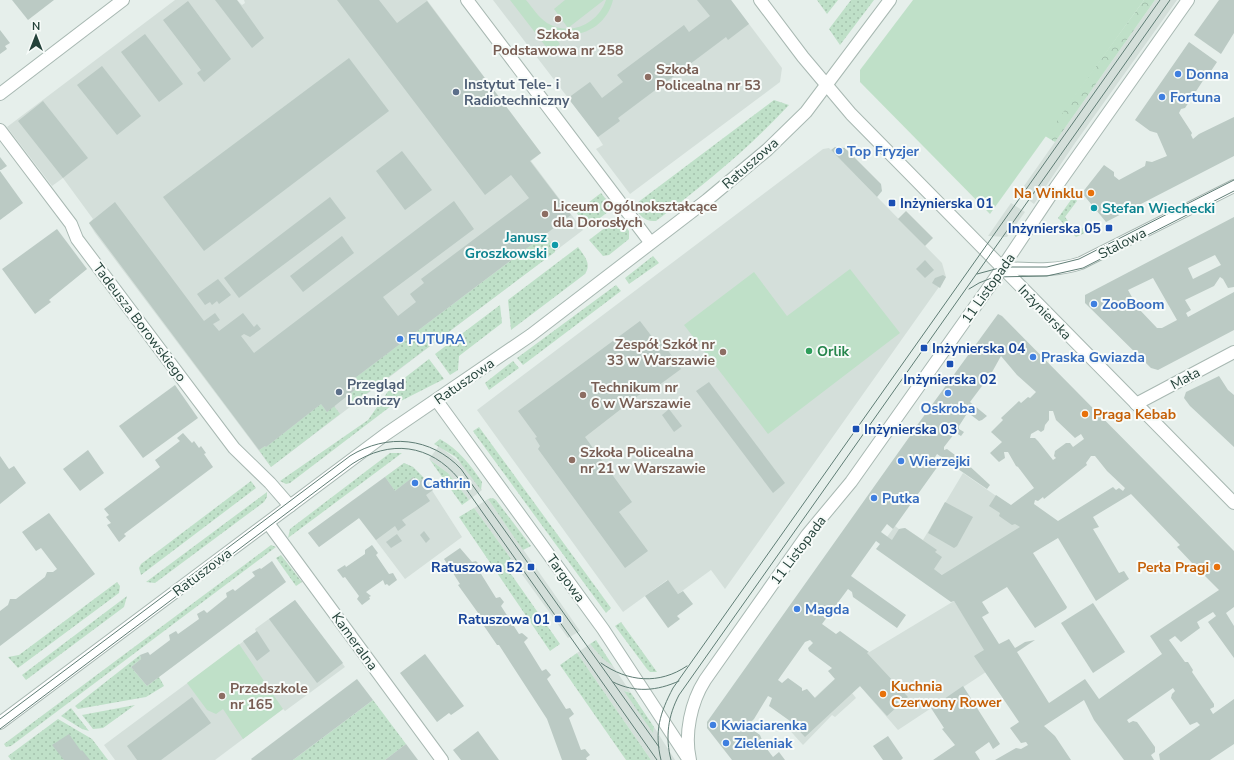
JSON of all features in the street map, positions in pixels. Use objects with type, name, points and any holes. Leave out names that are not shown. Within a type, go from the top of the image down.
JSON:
[{"type":"street","points":[[0,94],[123,0]]},
{"type":"street","points":[[467,0],[650,242]]},
{"type":"street","name":"Inżynierska","points":[[760,0],[803,57],[851,114],[1234,503]]},
{"type":"street","name":"Ratuszowa","points":[[0,723],[386,434],[437,401],[531,335],[650,242],[707,200],[767,150],[806,112],[890,0]]},
{"type":"street","name":"11 Listopada","points":[[689,760],[688,743],[692,712],[697,692],[807,535],[851,482],[1188,0]]},
{"type":"street","name":"Tadeusza Borowskiego","points":[[0,130],[71,224],[77,239],[234,448],[270,483],[290,506]]},
{"type":"street","name":"Stalowa","points":[[1002,268],[1047,270],[1064,269],[1081,263],[1234,186]]},
{"type":"street","name":"Mała","points":[[1136,404],[1234,352]]},
{"type":"street","name":"Targowa","points":[[437,401],[603,629],[689,760]]},
{"type":"street","name":"Kameralna","points":[[268,523],[442,760]]},
{"type":"shaded area","points":[[175,0],[237,0],[242,5],[245,3],[244,0],[427,0],[541,153],[531,161],[583,230],[271,467],[95,233],[89,223],[93,219],[63,178],[52,186],[7,127]]},
{"type":"shaded area","points":[[493,0],[731,0],[782,68],[780,82],[630,194],[596,149],[603,145],[598,137]]},
{"type":"shaded area","points":[[1155,0],[1177,0],[1075,143],[1034,204],[1019,193]]},
{"type":"shaded area","name":"Zespół Szkół nr 33 w Warszawie","points":[[829,148],[942,263],[946,277],[725,589],[711,570],[678,594],[667,580],[623,612],[477,410],[823,149]]},
{"type":"shaded area","points":[[1011,203],[1025,212],[1007,237],[988,236]]},
{"type":"shaded area","points":[[439,446],[463,465],[482,490],[469,500],[448,473],[429,459]]},
{"type":"shaded area","points":[[404,463],[413,467],[424,478],[462,537],[405,579],[359,518],[319,547],[308,533]]},
{"type":"shaded area","points":[[963,473],[1057,538],[967,592],[887,537],[895,526],[899,529],[905,528],[923,540]]},
{"type":"shaded area","points":[[488,499],[580,631],[568,638],[474,508]]},
{"type":"shaded area","name":"Przedszkole nr 165","points":[[295,600],[345,667],[285,711],[283,709],[215,760],[115,760],[104,745],[256,632],[255,629]]},
{"type":"shaded area","points":[[954,601],[995,666],[898,730],[860,686],[852,693],[856,698],[835,717],[832,715],[803,745],[785,725],[853,662]]},
{"type":"shaded area","points":[[590,644],[603,659],[613,666],[631,693],[625,691],[653,732],[654,727],[675,760],[651,760],[577,653]]},
{"type":"green space","points":[[510,0],[526,0],[544,21],[556,27],[565,29],[582,26],[590,22],[597,16],[606,0],[613,0],[604,18],[590,30],[571,35],[551,32],[560,44],[550,52]]},
{"type":"green space","points":[[565,0],[604,0],[568,28],[554,9]]},
{"type":"green space","points":[[817,0],[838,0],[827,14]]},
{"type":"green space","points":[[851,0],[874,0],[840,45],[829,29]]},
{"type":"green space","points":[[913,0],[1144,0],[990,214],[860,82],[860,70]]},
{"type":"green space","points":[[1144,0],[1155,0],[1055,142],[1045,136]]},
{"type":"green space","points":[[774,100],[789,105],[741,152],[692,194],[656,221],[645,219],[633,206]]},
{"type":"green space","points":[[601,193],[613,208],[587,228],[576,212]]},
{"type":"green space","points":[[1073,197],[1077,201],[1065,217],[1068,221],[1065,225],[1058,218]]},
{"type":"green space","points":[[619,217],[629,231],[629,239],[609,255],[603,256],[589,240]]},
{"type":"green space","points":[[1094,222],[1098,227],[1076,237],[1069,230],[1074,227],[1077,231]]},
{"type":"green space","points":[[546,234],[555,249],[555,252],[354,403],[348,396],[356,389],[351,381]]},
{"type":"green space","points":[[578,247],[585,257],[588,266],[585,274],[511,330],[508,300]]},
{"type":"green space","points":[[653,256],[659,263],[629,284],[625,278]]},
{"type":"green space","name":"Orlik","points":[[850,269],[900,333],[768,434],[684,325],[754,272],[787,316]]},
{"type":"green space","points":[[616,285],[621,291],[523,365],[517,358]]},
{"type":"green space","points":[[500,305],[502,323],[459,356],[458,370],[450,375],[435,354]]},
{"type":"green space","points":[[429,359],[444,379],[391,406],[290,483],[286,484],[280,481],[368,420],[389,390]]},
{"type":"green space","points":[[513,361],[519,368],[489,390],[485,383]]},
{"type":"green space","points":[[321,404],[327,412],[334,406],[340,414],[271,467],[259,450],[265,446],[266,447]]},
{"type":"green space","points":[[479,427],[611,608],[606,613],[475,434],[473,431]]},
{"type":"green space","points":[[440,439],[453,448],[468,463],[482,482],[481,490],[456,457],[434,444]]},
{"type":"green space","points":[[390,453],[402,453],[288,538],[290,529]]},
{"type":"green space","points":[[430,460],[448,473],[469,500],[462,505]]},
{"type":"green space","points":[[404,463],[413,467],[424,478],[417,483],[413,477],[395,491],[385,477]]},
{"type":"green space","points":[[251,481],[256,488],[141,575],[139,568],[141,564]]},
{"type":"green space","points":[[267,492],[267,497],[264,502],[155,583],[146,582]]},
{"type":"green space","points":[[493,498],[531,546],[523,550],[488,499]]},
{"type":"green space","points":[[474,508],[511,559],[504,564],[560,644],[550,651],[459,517]]},
{"type":"green space","points":[[271,545],[276,547],[11,746],[6,747],[4,744]]},
{"type":"green space","points":[[281,555],[302,582],[296,586],[276,558]]},
{"type":"green space","points":[[117,582],[120,586],[119,593],[18,668],[8,657],[19,655]]},
{"type":"green space","points":[[127,596],[124,607],[26,680],[22,675]]},
{"type":"green space","points":[[621,622],[657,672],[650,672],[647,669],[615,626]]},
{"type":"green space","points":[[596,640],[613,666],[603,659],[590,644]]},
{"type":"green space","points":[[239,644],[283,709],[243,739],[223,709],[216,714],[207,710],[187,683]]},
{"type":"green space","points":[[577,653],[651,760],[626,760],[560,665]]},
{"type":"green space","points":[[140,655],[141,659],[131,667],[147,686],[159,677],[164,686],[146,697],[78,709],[75,706]]},
{"type":"green space","points":[[624,691],[631,693],[654,727],[653,733]]},
{"type":"green space","points":[[373,700],[406,744],[385,760],[293,760]]},
{"type":"green space","points":[[135,705],[103,728],[93,729],[82,715]]},
{"type":"green space","points":[[71,708],[89,731],[82,729],[61,716]]},
{"type":"green space","points":[[58,719],[92,739],[108,760],[11,760],[8,756]]},
{"type":"building","points":[[12,0],[54,0],[28,20]]},
{"type":"building","points":[[215,0],[237,0],[264,38],[252,48]]},
{"type":"building","points":[[337,0],[379,0],[397,23],[427,1],[541,153],[530,161],[571,215],[351,381],[356,389],[327,412],[321,404],[266,447],[265,446],[259,450],[89,223],[115,202],[204,321],[215,313],[220,320],[213,324],[219,331],[243,313],[254,327],[257,324],[261,329],[250,337],[244,334],[241,336],[254,353],[454,201],[474,229],[383,297],[398,316],[416,302],[410,294],[424,283],[421,279],[529,198],[511,175],[485,195]]},
{"type":"building","points":[[697,0],[731,0],[749,24],[728,40],[726,37],[618,118],[620,121],[598,137],[568,98],[590,82],[602,98],[623,82],[617,75],[684,25],[689,32],[710,16]]},
{"type":"building","points":[[1219,0],[1234,0],[1234,33],[1221,54],[1194,35]]},
{"type":"building","points":[[188,1],[231,59],[204,82],[197,73],[201,70],[163,20]]},
{"type":"building","points":[[0,30],[10,43],[5,46],[7,49],[0,54]]},
{"type":"building","points":[[145,34],[183,84],[159,102],[121,52]]},
{"type":"building","points":[[1189,42],[1217,62],[1185,108],[1181,109],[1179,113],[1192,133],[1191,135],[1193,139],[1199,134],[1234,117],[1234,156],[1106,222],[1082,193],[1104,165],[1114,172],[1114,176],[1119,180],[1145,166],[1146,161],[1152,162],[1167,156],[1157,133],[1150,131],[1135,120]]},
{"type":"building","points":[[349,58],[389,111],[204,251],[163,197]]},
{"type":"building","points":[[102,66],[141,116],[117,135],[77,85]]},
{"type":"building","points":[[43,101],[88,158],[63,178],[18,121]]},
{"type":"building","points":[[835,147],[845,148],[881,184],[882,191],[877,197],[831,150]]},
{"type":"building","points":[[402,151],[432,190],[405,210],[376,171]]},
{"type":"building","points":[[0,157],[7,166],[1,170],[0,170]]},
{"type":"building","points":[[0,171],[23,203],[0,220]]},
{"type":"building","points":[[330,197],[346,218],[239,298],[224,278]]},
{"type":"building","points":[[906,211],[933,238],[925,246],[898,219]]},
{"type":"building","points":[[1234,217],[1234,287],[1228,288],[1223,279],[1220,277],[1214,286],[1185,300],[1191,310],[1186,313],[1188,317],[1234,292],[1234,330],[1158,370],[1151,368],[1085,303],[1085,295]],"holes":[[[1215,255],[1221,265],[1193,279],[1188,268]],[[1153,278],[1177,320],[1162,328],[1157,328],[1138,308],[1128,290]]]},
{"type":"building","points":[[57,229],[87,269],[49,300],[51,302],[35,314],[2,269]]},
{"type":"building","points":[[342,236],[354,253],[303,292],[290,276]]},
{"type":"building","points":[[925,260],[934,270],[925,278],[916,269]]},
{"type":"building","points":[[943,275],[946,277],[940,288],[932,283],[935,278]]},
{"type":"building","points":[[218,279],[231,295],[219,304],[217,301],[212,305],[210,302],[205,305],[197,294]]},
{"type":"building","points":[[998,314],[1002,316],[1234,551],[1234,607],[1226,613],[1234,626],[1234,658],[1208,622],[1216,616],[1213,612],[1197,622],[1200,628],[1181,642],[1175,636],[1169,640],[1185,662],[1188,662],[1193,670],[1192,672],[1214,704],[1214,707],[1210,709],[1213,714],[1234,699],[1234,744],[1210,760],[1160,760],[1159,754],[1200,725],[1197,722],[1190,725],[1171,698],[1175,691],[1173,688],[1127,720],[1129,723],[1133,721],[1137,722],[1155,747],[1155,752],[1151,755],[1154,760],[1124,760],[1094,720],[1084,700],[1044,726],[1055,736],[1071,760],[995,760],[1016,748],[1021,749],[1028,745],[1026,742],[1021,743],[1010,728],[1019,722],[974,656],[984,650],[954,601],[951,602],[876,549],[880,544],[876,541],[851,576],[906,615],[897,628],[853,597],[852,592],[848,589],[822,624],[836,634],[840,631],[869,652],[867,653],[908,697],[887,716],[860,686],[805,737],[790,721],[769,706],[772,698],[768,696],[751,722],[750,728],[760,735],[764,745],[773,757],[779,752],[785,760],[732,760],[707,728],[707,722],[910,436],[907,434],[910,435]],"holes":[[[1001,356],[1017,375],[1036,392],[1030,398],[1028,397],[1021,403],[1019,401],[1001,418],[1003,420],[991,432],[1002,442],[990,453],[999,462],[1005,458],[1004,452],[1008,452],[1016,466],[1034,488],[1011,505],[996,495],[989,506],[1000,513],[999,516],[1012,525],[1015,524],[1020,527],[942,575],[934,569],[942,557],[935,552],[937,550],[905,528],[899,529],[892,540],[881,532],[887,524],[893,529],[938,466],[932,462],[937,454],[952,464],[956,458],[955,455],[947,449],[944,450],[944,447],[954,434],[956,433],[961,436],[964,432],[959,429],[959,426],[968,412],[971,411],[971,415],[979,421],[987,416],[970,402],[991,374]],[[1049,411],[1053,411],[1056,420],[1075,438],[1081,434],[1084,439],[1073,447],[1070,443],[1066,443],[1055,451],[1054,456],[1056,458],[1053,460],[1035,438],[1030,438],[1031,434],[1038,430],[1041,432],[1044,430],[1045,425],[1049,420]],[[1091,456],[1095,456],[1107,471],[1125,488],[1123,491],[1119,488],[1116,490],[1113,487],[1058,521],[1034,504],[1035,500],[1038,501],[1043,497],[1044,499],[1087,465],[1086,463]],[[1131,494],[1180,545],[1177,547],[1193,564],[1191,566],[1194,570],[1197,568],[1219,590],[1150,636],[1162,654],[1099,699],[1085,679],[1049,703],[1017,652],[1035,640],[1025,642],[1015,648],[1009,639],[999,644],[982,617],[989,613],[982,602],[1007,587],[1035,628],[1066,609],[1067,607],[1033,553],[1058,538],[1096,601],[1129,579],[1124,571],[1119,573],[1093,529],[1099,527],[1093,517]],[[810,640],[813,643],[808,648],[809,651],[832,668],[828,671],[835,679],[815,698],[807,689],[802,691],[802,688],[788,678],[782,683],[778,680],[805,642]]]},
{"type":"building","points":[[640,321],[656,342],[660,339],[681,369],[651,391],[648,388],[585,437],[632,502],[619,512],[648,551],[625,568],[538,449],[540,446],[535,438],[537,437],[518,411]]},
{"type":"building","points":[[1219,376],[1228,390],[1234,395],[1234,447],[1190,406],[1184,398],[1186,392]]},
{"type":"building","points":[[709,382],[785,483],[773,493],[696,391]]},
{"type":"building","points":[[175,385],[198,418],[143,458],[119,426]]},
{"type":"building","points":[[669,409],[682,426],[674,432],[662,415]]},
{"type":"building","points":[[183,433],[192,443],[194,441],[199,448],[201,446],[206,453],[204,454],[213,467],[124,534],[126,536],[119,542],[107,525],[111,523],[106,517],[109,515],[104,509],[160,467],[155,460],[180,441],[177,438]]},
{"type":"building","points":[[88,450],[104,473],[80,491],[63,469]]},
{"type":"building","points":[[0,456],[9,469],[14,466],[26,483],[0,504]]},
{"type":"building","points":[[964,461],[990,485],[987,489],[958,469]]},
{"type":"building","points":[[385,477],[395,491],[413,477],[417,483],[424,478],[433,490],[426,495],[430,501],[402,520],[406,525],[398,531],[395,526],[376,540],[359,518],[319,547],[308,533]]},
{"type":"building","points":[[945,502],[973,517],[957,546],[954,548],[928,533]]},
{"type":"building","points":[[49,513],[95,574],[0,646],[0,611],[8,605],[10,599],[16,599],[45,577],[47,572],[53,572],[57,569],[41,548],[36,551],[22,532]]},
{"type":"building","points":[[424,531],[430,539],[426,543],[420,535]]},
{"type":"building","points":[[397,534],[402,541],[391,548],[386,542]]},
{"type":"building","points":[[372,545],[378,553],[376,555],[389,574],[393,573],[397,580],[389,586],[387,584],[385,585],[383,580],[366,592],[371,596],[369,597],[370,599],[362,605],[357,599],[359,596],[345,577],[343,578],[337,570],[345,565],[346,567],[365,554],[365,550]]},
{"type":"building","points":[[460,548],[472,562],[476,561],[481,566],[478,569],[496,598],[500,597],[504,602],[501,606],[519,634],[522,633],[528,638],[524,642],[542,671],[546,669],[551,675],[547,679],[566,709],[570,708],[574,714],[569,718],[581,750],[585,749],[590,755],[586,758],[587,760],[562,760],[547,719],[499,645],[497,645],[484,626],[486,624],[458,585],[460,584],[444,559]]},
{"type":"building","points":[[272,561],[286,582],[147,686],[131,667],[141,659],[140,655],[148,652],[150,655],[170,640],[169,635],[176,631],[178,634],[199,619],[197,614],[204,610],[207,613],[227,597],[226,593],[233,589],[235,591],[255,576],[252,572],[260,568],[261,569]]},
{"type":"building","points":[[668,580],[678,594],[683,591],[693,604],[677,616],[680,619],[668,628],[645,596]]},
{"type":"building","points":[[295,600],[343,663],[317,683],[269,619]]},
{"type":"building","points":[[1093,603],[1125,652],[1093,673],[1061,623]]},
{"type":"building","points":[[257,631],[270,651],[257,661],[243,641]]},
{"type":"building","points":[[425,654],[464,706],[451,715],[449,713],[437,722],[400,673]]},
{"type":"building","points":[[357,679],[373,700],[293,760],[251,759]]},
{"type":"building","points":[[963,686],[1000,744],[993,749],[989,742],[975,752],[980,760],[933,760],[955,745],[942,729],[944,728],[931,708]]},
{"type":"building","points":[[192,697],[211,723],[161,760],[137,760],[127,746]]},
{"type":"building","points":[[478,731],[499,760],[461,760],[453,750]]},
{"type":"building","points":[[69,734],[81,751],[82,750],[90,760],[64,760],[52,745]]},
{"type":"building","points":[[888,736],[903,758],[901,760],[883,760],[873,746]]},
{"type":"building","points":[[406,744],[418,760],[385,760]]},
{"type":"tram line","points":[[661,760],[658,731],[662,714],[673,688],[1160,0]]},
{"type":"tram line","points":[[671,760],[668,735],[672,711],[679,695],[1170,0]]},
{"type":"tram line","points":[[977,274],[1003,267],[1047,267],[1079,259],[1234,180]]},
{"type":"tram line","points":[[969,289],[994,277],[1047,276],[1083,268],[1234,191]]},
{"type":"tram line","points":[[0,719],[350,456],[379,444],[408,442],[436,450],[449,458],[461,469],[659,747]]},
{"type":"tram line","points":[[0,729],[352,464],[366,456],[381,451],[409,449],[422,452],[435,458],[448,467],[459,479],[657,760]]},
{"type":"tram line","points":[[601,663],[622,674],[644,679],[666,676],[687,666]]},
{"type":"tram line","points":[[613,682],[630,688],[654,689],[679,681]]},
{"type":"place","name":"Szkoła Podstawowa nr 258","points":[[558,19]]},
{"type":"place","name":"Donna","points":[[1178,74]]},
{"type":"place","name":"Szkoła Policealna nr 53","points":[[648,77]]},
{"type":"place","name":"Instytut Tele- i Radiotechniczny","points":[[456,92]]},
{"type":"place","name":"Fortuna","points":[[1162,97]]},
{"type":"place","name":"Top Fryzjer","points":[[839,151]]},
{"type":"place","name":"Na Winklu","points":[[1091,193]]},
{"type":"place","name":"Inżynierska 01","points":[[892,203]]},
{"type":"place","name":"Stefan Wiechecki","points":[[1094,208]]},
{"type":"place","name":"Liceum Ogólnokształcące dla Dorosłych","points":[[545,214]]},
{"type":"place","name":"Inżynierska 05","points":[[1109,228]]},
{"type":"place","name":"Janusz Groszkowski","points":[[555,245]]},
{"type":"place","name":"ZooBoom","points":[[1094,304]]},
{"type":"place","name":"FUTURA","points":[[400,339]]},
{"type":"place","name":"Inżynierska 04","points":[[924,348]]},
{"type":"place","name":"Orlik","points":[[809,351]]},
{"type":"place","name":"Zespół Szkół nr 33 w Warszawie","points":[[723,352]]},
{"type":"place","name":"Praska Gwiazda","points":[[1033,357]]},
{"type":"place","name":"Inżynierska 02","points":[[950,364]]},
{"type":"place","name":"Przegląd Lotniczy","points":[[339,392]]},
{"type":"place","name":"Oskroba","points":[[948,393]]},
{"type":"place","name":"Technikum nr 6 w Warszawie","points":[[583,395]]},
{"type":"place","name":"Praga Kebab","points":[[1085,414]]},
{"type":"place","name":"Inżynierska 03","points":[[856,429]]},
{"type":"place","name":"Szkoła Policealna nr 21 w Warszawie","points":[[572,460]]},
{"type":"place","name":"Wierzejki","points":[[901,461]]},
{"type":"place","name":"Cathrin","points":[[415,483]]},
{"type":"place","name":"Putka","points":[[874,498]]},
{"type":"place","name":"Ratuszowa 52","points":[[531,567]]},
{"type":"place","name":"Perła Pragi","points":[[1217,567]]},
{"type":"place","name":"Magda","points":[[797,609]]},
{"type":"place","name":"Ratuszowa 01","points":[[558,619]]},
{"type":"place","name":"Kuchnia Czerwony Rower","points":[[883,694]]},
{"type":"place","name":"Przedszkole nr 165","points":[[222,696]]},
{"type":"place","name":"Kwiaciarenka","points":[[713,725]]},
{"type":"place","name":"Zieleniak","points":[[726,743]]}]
